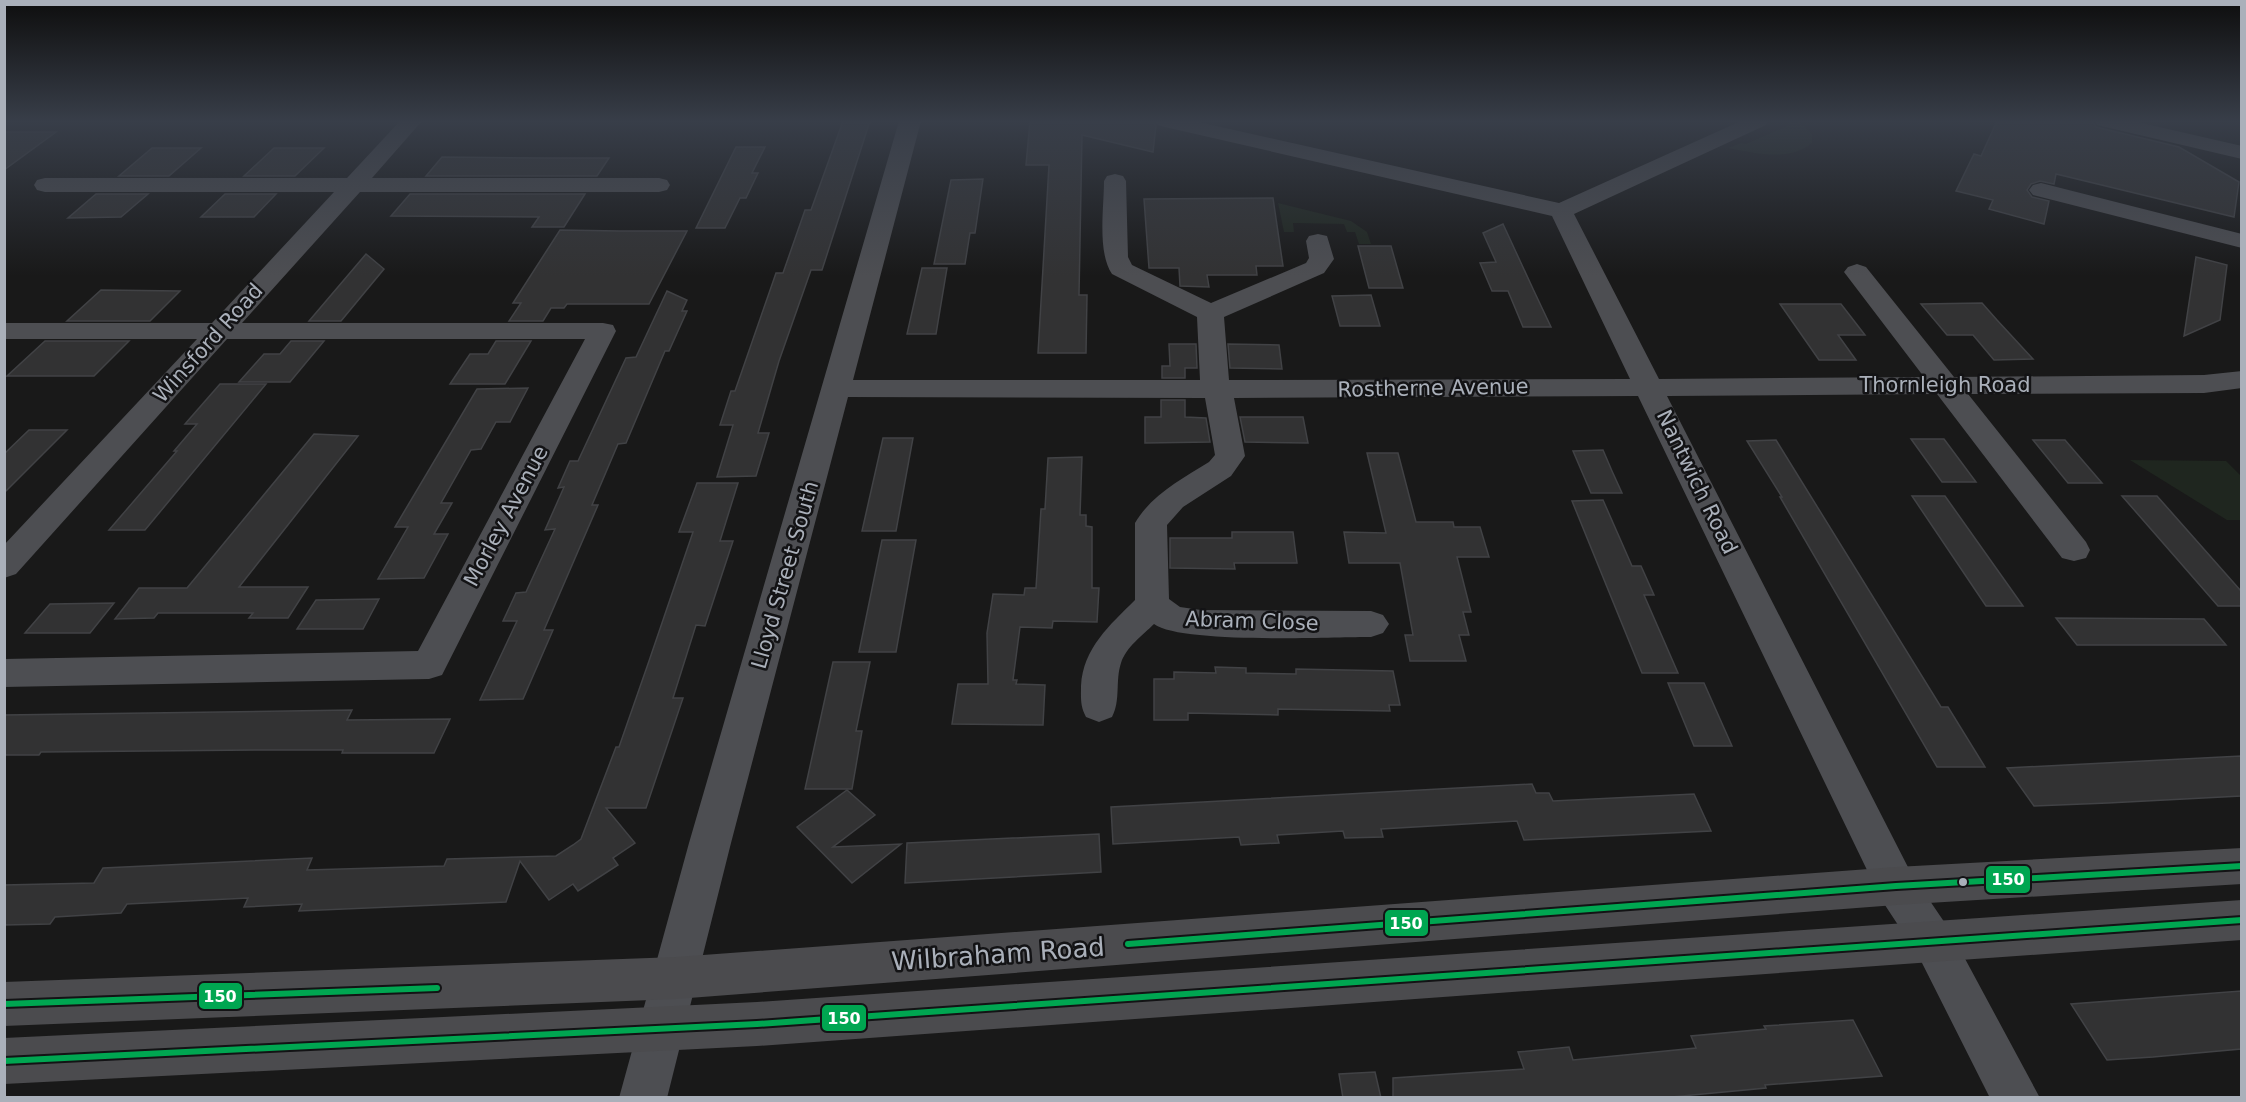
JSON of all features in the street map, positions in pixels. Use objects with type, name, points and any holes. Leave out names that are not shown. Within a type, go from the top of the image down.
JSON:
[{"type":"highway","name":"Wilbraham Road","points":[[4,1004],[675,978],[1896,886],[2241,866]]},
{"type":"highway","points":[[4,1061],[662,1028],[1934,943],[2241,920]]},
{"type":"street","name":"Winsford Road","points":[[4,566],[365,172]]},
{"type":"street","name":"Lloyd Street South","points":[[643,1098],[710,843],[896,172]]},
{"type":"street","points":[[1391,172],[1561,211],[1646,172]]},
{"type":"street","points":[[1115,181],[1116,257],[1121,269],[1210,313],[1315,268],[1322,259],[1318,241]]},
{"type":"street","points":[[45,185],[659,185]]},
{"type":"street","points":[[2041,190],[2241,241]]},
{"type":"street","name":"Nantwich Road","points":[[1561,211],[1896,886],[1934,943],[2016,1098]]},
{"type":"street","points":[[1857,272],[2074,550]]},
{"type":"street","points":[[1099,706],[1100,676],[1103,661],[1110,647],[1152,604],[1151,523],[1172,500],[1220,470],[1230,456],[1217,390],[1210,313]]},
{"type":"street","points":[[4,331],[219,331]]},
{"type":"street","name":"Morley Avenue","points":[[4,673],[429,665],[603,331],[219,331]]},
{"type":"street","name":"Thornleigh Road","points":[[1649,386],[2204,384],[2241,379]]},
{"type":"street","name":"Rostherne Avenue","points":[[837,388],[1217,390],[1649,386]]},
{"type":"street","name":"Abram Close","points":[[1152,604],[1171,618],[1201,623],[1371,624]]},
{"type":"shaded area","points":[[1278,203],[1351,221],[1367,232],[1371,244],[1359,244],[1355,232],[1347,232],[1344,224],[1293,223],[1294,232],[1284,232]]},
{"type":"shaded area","points":[[2130,460],[2226,461],[2241,476],[2241,520],[2227,520]]},
{"type":"building","points":[[123,172],[173,172],[169,176],[119,176]]},
{"type":"building","points":[[248,172],[299,172],[295,176],[244,176]]},
{"type":"building","points":[[429,172],[599,172],[597,176],[426,176]]},
{"type":"building","points":[[723,172],[758,173],[746,198],[740,198],[725,228],[696,228]]},
{"type":"building","points":[[825,172],[853,172],[822,270],[811,270],[779,361],[758,433],[769,433],[756,476],[717,477],[733,425],[720,425],[731,391],[735,391],[776,273],[783,273],[805,210],[811,210]]},
{"type":"building","points":[[1049,172],[1081,172],[1079,295],[1087,295],[1086,353],[1038,353]]},
{"type":"building","points":[[1965,172],[2223,172],[2239,182],[2234,217],[2056,174],[2054,184],[2040,181],[2031,184],[2027,190],[2032,197],[2049,201],[2044,224],[1989,209],[1993,200],[1956,191]]},
{"type":"building","points":[[983,179],[975,233],[970,233],[965,264],[934,264],[951,180]]},
{"type":"building","points":[[96,194],[148,194],[121,217],[68,218]]},
{"type":"building","points":[[225,194],[276,194],[254,217],[201,217]]},
{"type":"building","points":[[410,194],[585,194],[564,227],[532,227],[539,217],[391,216]]},
{"type":"building","points":[[1273,198],[1283,266],[1256,266],[1257,275],[1207,275],[1209,287],[1180,286],[1179,268],[1149,268],[1144,199]]},
{"type":"building","points":[[1503,224],[1551,327],[1523,327],[1508,291],[1492,291],[1480,263],[1496,262],[1483,233]]},
{"type":"building","points":[[560,230],[687,231],[649,304],[567,304],[564,308],[551,308],[543,321],[509,321],[521,303],[513,303]]},
{"type":"building","points":[[1358,246],[1391,246],[1403,288],[1369,288]]},
{"type":"building","points":[[366,254],[384,269],[341,321],[309,321]]},
{"type":"building","points":[[2196,257],[2227,265],[2220,320],[2184,336]]},
{"type":"building","points":[[922,268],[947,268],[936,334],[907,334]]},
{"type":"building","points":[[101,290],[180,291],[150,321],[67,321]]},
{"type":"building","points":[[667,291],[687,300],[682,311],[687,311],[669,351],[665,351],[626,443],[618,444],[592,505],[598,505],[544,630],[553,630],[523,699],[480,700],[517,621],[503,621],[516,593],[526,592],[555,529],[545,530],[564,487],[558,488],[570,461],[578,461],[626,358],[636,357]]},
{"type":"building","points":[[1371,295],[1380,326],[1340,326],[1332,296]]},
{"type":"building","points":[[1982,303],[2033,359],[1994,360],[1973,335],[1947,335],[1921,304]]},
{"type":"building","points":[[1780,304],[1841,304],[1865,335],[1838,335],[1856,360],[1819,360]]},
{"type":"building","points":[[45,341],[129,341],[94,376],[7,376]]},
{"type":"building","points":[[291,341],[324,341],[290,382],[239,382],[264,354],[280,354]]},
{"type":"building","points":[[496,341],[531,341],[505,384],[450,384],[470,354],[488,354]]},
{"type":"building","points":[[1169,344],[1196,344],[1197,368],[1185,368],[1185,378],[1162,378],[1162,366],[1170,366]]},
{"type":"building","points":[[1228,344],[1279,345],[1282,369],[1230,368]]},
{"type":"building","points":[[220,384],[266,384],[145,530],[109,530],[177,451],[174,451],[197,424],[185,424]]},
{"type":"building","points":[[528,388],[510,422],[496,422],[481,449],[471,450],[441,503],[452,503],[434,534],[448,534],[424,578],[378,579],[408,527],[395,527],[477,389]]},
{"type":"building","points":[[1161,400],[1185,400],[1185,417],[1206,418],[1210,442],[1145,443],[1145,417],[1161,417]]},
{"type":"building","points":[[1240,417],[1303,417],[1308,443],[1245,442]]},
{"type":"building","points":[[29,430],[67,430],[4,493],[4,454]]},
{"type":"building","points":[[314,434],[358,436],[239,587],[308,587],[288,618],[249,618],[253,613],[158,613],[154,618],[115,619],[139,588],[187,588]]},
{"type":"building","points":[[883,438],[913,438],[896,531],[862,531]]},
{"type":"building","points":[[1911,439],[1944,439],[1976,482],[1942,482]]},
{"type":"building","points":[[1776,440],[1941,707],[1948,707],[1985,767],[1937,767],[1780,497],[1782,497],[1747,441]]},
{"type":"building","points":[[2033,440],[2065,440],[2102,483],[2068,483]]},
{"type":"building","points":[[1603,450],[1622,493],[1591,493],[1573,451]]},
{"type":"building","points":[[1367,453],[1398,453],[1416,522],[1453,522],[1454,527],[1480,527],[1489,557],[1457,557],[1471,612],[1463,612],[1469,635],[1459,635],[1466,661],[1410,661],[1405,635],[1413,635],[1400,563],[1349,563],[1344,532],[1386,533]]},
{"type":"building","points":[[1082,457],[1080,515],[1086,515],[1086,526],[1092,527],[1092,588],[1099,588],[1097,622],[1053,621],[1052,628],[1020,627],[1013,680],[1017,680],[1016,684],[1045,685],[1043,725],[952,724],[958,684],[988,684],[987,633],[993,594],[1024,595],[1025,588],[1036,588],[1041,509],[1045,509],[1048,458]]},
{"type":"building","points":[[697,483],[738,483],[720,541],[733,541],[705,626],[696,625],[673,698],[683,698],[646,808],[606,808],[635,843],[613,858],[618,865],[578,891],[573,884],[549,900],[520,861],[506,902],[299,911],[302,904],[244,907],[248,898],[127,904],[121,913],[55,917],[50,924],[4,925],[4,885],[94,883],[103,868],[312,858],[307,870],[444,866],[447,859],[556,856],[581,839],[616,747],[619,747],[693,532],[679,532]]},
{"type":"building","points":[[1912,496],[1945,496],[2023,606],[1986,606]]},
{"type":"building","points":[[2122,496],[2157,496],[2241,591],[2241,606],[2218,606]]},
{"type":"building","points":[[1603,500],[1632,566],[1641,566],[1654,595],[1644,595],[1678,673],[1642,673],[1572,501]]},
{"type":"building","points":[[1232,532],[1293,532],[1297,563],[1234,563],[1235,569],[1170,568],[1170,538],[1232,538]]},
{"type":"building","points":[[882,540],[916,540],[896,652],[859,652]]},
{"type":"building","points":[[379,599],[363,629],[297,629],[316,600]]},
{"type":"building","points":[[114,603],[90,633],[25,633],[50,604]]},
{"type":"building","points":[[2056,618],[2204,619],[2226,645],[2077,645]]},
{"type":"building","points":[[833,662],[870,662],[856,731],[862,731],[852,789],[805,789]]},
{"type":"building","points":[[1215,667],[1246,668],[1246,673],[1296,674],[1296,669],[1393,671],[1400,705],[1389,705],[1390,711],[1278,709],[1278,715],[1188,713],[1188,720],[1154,720],[1154,679],[1174,679],[1174,672],[1216,673]]},
{"type":"building","points":[[1668,683],[1704,683],[1732,746],[1694,746]]},
{"type":"building","points":[[352,710],[347,720],[450,719],[434,753],[256,750],[41,752],[39,755],[4,755],[4,715]]},
{"type":"building","points":[[2241,756],[2241,796],[2108,803],[2034,806],[2007,768]]},
{"type":"building","points":[[1532,784],[1536,793],[1549,793],[1553,801],[1694,794],[1711,831],[1524,840],[1517,821],[1381,829],[1383,837],[1345,838],[1343,831],[1277,835],[1279,843],[1241,845],[1239,837],[1113,844],[1111,807]]},
{"type":"building","points":[[847,790],[875,815],[833,847],[901,844],[852,883],[797,827]]},
{"type":"building","points":[[1099,834],[1101,872],[905,883],[907,843]]},
{"type":"building","points":[[2241,991],[2241,1049],[2153,1057],[2107,1060],[2071,1004]]},
{"type":"building","points":[[1853,1020],[1882,1076],[1765,1085],[1766,1088],[1661,1098],[1393,1098],[1393,1078],[1524,1069],[1518,1052],[1569,1047],[1573,1060],[1696,1048],[1691,1036],[1766,1029],[1764,1026]]},
{"type":"building","points":[[1375,1072],[1381,1098],[1343,1098],[1339,1074]]},
{"type":"transit line","name":"150","points":[[1128,944],[1896,886],[2242,866]]},
{"type":"transit line","name":"150","points":[[4,1061],[757,1024],[2242,920]]},
{"type":"transit line","name":"150","points":[[4,1004],[437,988]]}]
